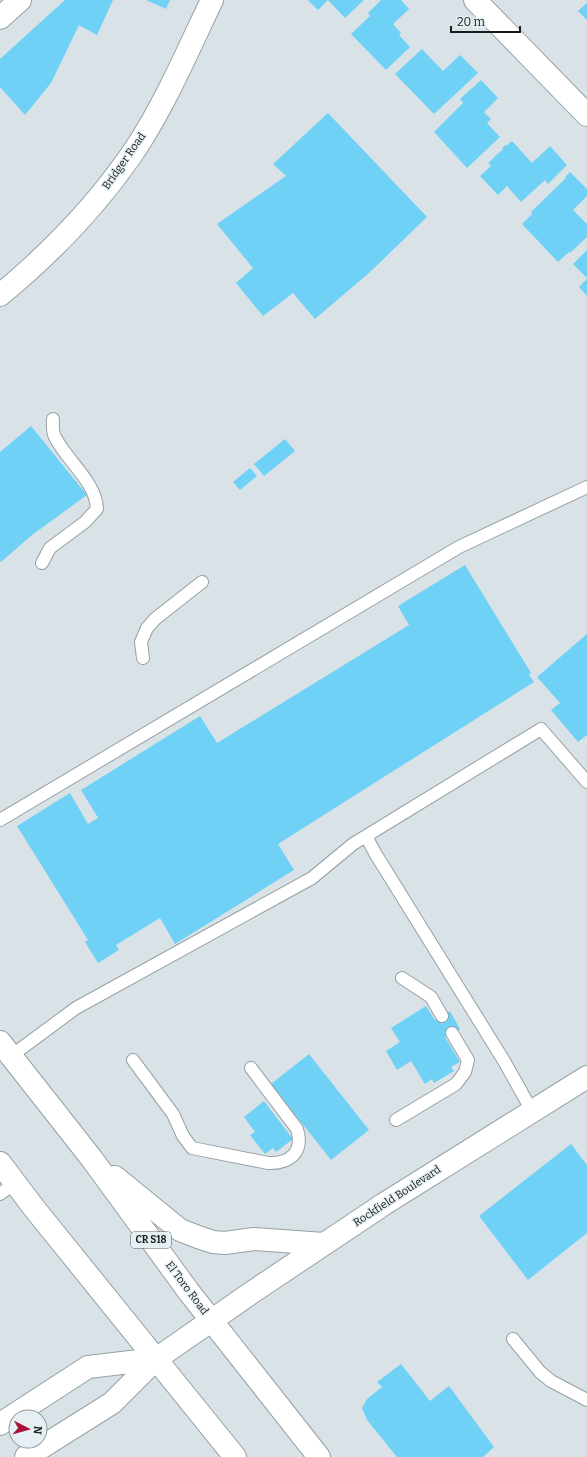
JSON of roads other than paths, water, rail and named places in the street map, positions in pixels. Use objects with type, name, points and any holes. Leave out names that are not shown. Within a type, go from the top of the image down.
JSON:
[{"type":"main road","points":[[0,18],[20,0]]},
{"type":"main road","name":"Bridger Road","points":[[0,295],[24,276],[74,225],[106,188],[135,149],[158,110],[212,0]]},
{"type":"main road","points":[[475,0],[587,115]]},
{"type":"main road","name":"El Toro Road","points":[[6,1049],[92,1159],[189,1292],[319,1457]]},
{"type":"main road","name":"Rockfield Boulevard","points":[[156,1359],[211,1320],[384,1204],[587,1077]]},
{"type":"main road","points":[[92,1159],[180,1230],[198,1237],[221,1242],[254,1239],[324,1244]]},
{"type":"main road","points":[[0,1162],[8,1189],[156,1359],[235,1457]]},
{"type":"main road","points":[[0,1424],[88,1367],[156,1359]]},
{"type":"main road","points":[[26,1457],[112,1403],[156,1359]]},
{"type":"lane","points":[[42,563],[50,548],[85,522],[98,509],[93,490],[54,436],[53,419]]},
{"type":"lane","points":[[0,820],[459,547],[587,487]]},
{"type":"lane","points":[[143,658],[141,642],[147,628],[155,619],[202,582]]},
{"type":"lane","points":[[6,1049],[76,1008],[312,878],[353,844],[541,730],[587,782]]},
{"type":"lane","points":[[366,836],[375,853],[504,1061],[532,1111]]},
{"type":"lane","points":[[402,978],[431,997],[442,1016]]},
{"type":"lane","points":[[396,1120],[456,1084],[465,1072],[468,1060],[452,1033]]},
{"type":"lane","points":[[133,1060],[173,1114],[192,1148],[268,1163],[280,1163],[294,1155],[299,1144],[297,1129],[251,1068]]},
{"type":"lane","points":[[513,1339],[540,1372],[551,1381],[587,1400]]}]
